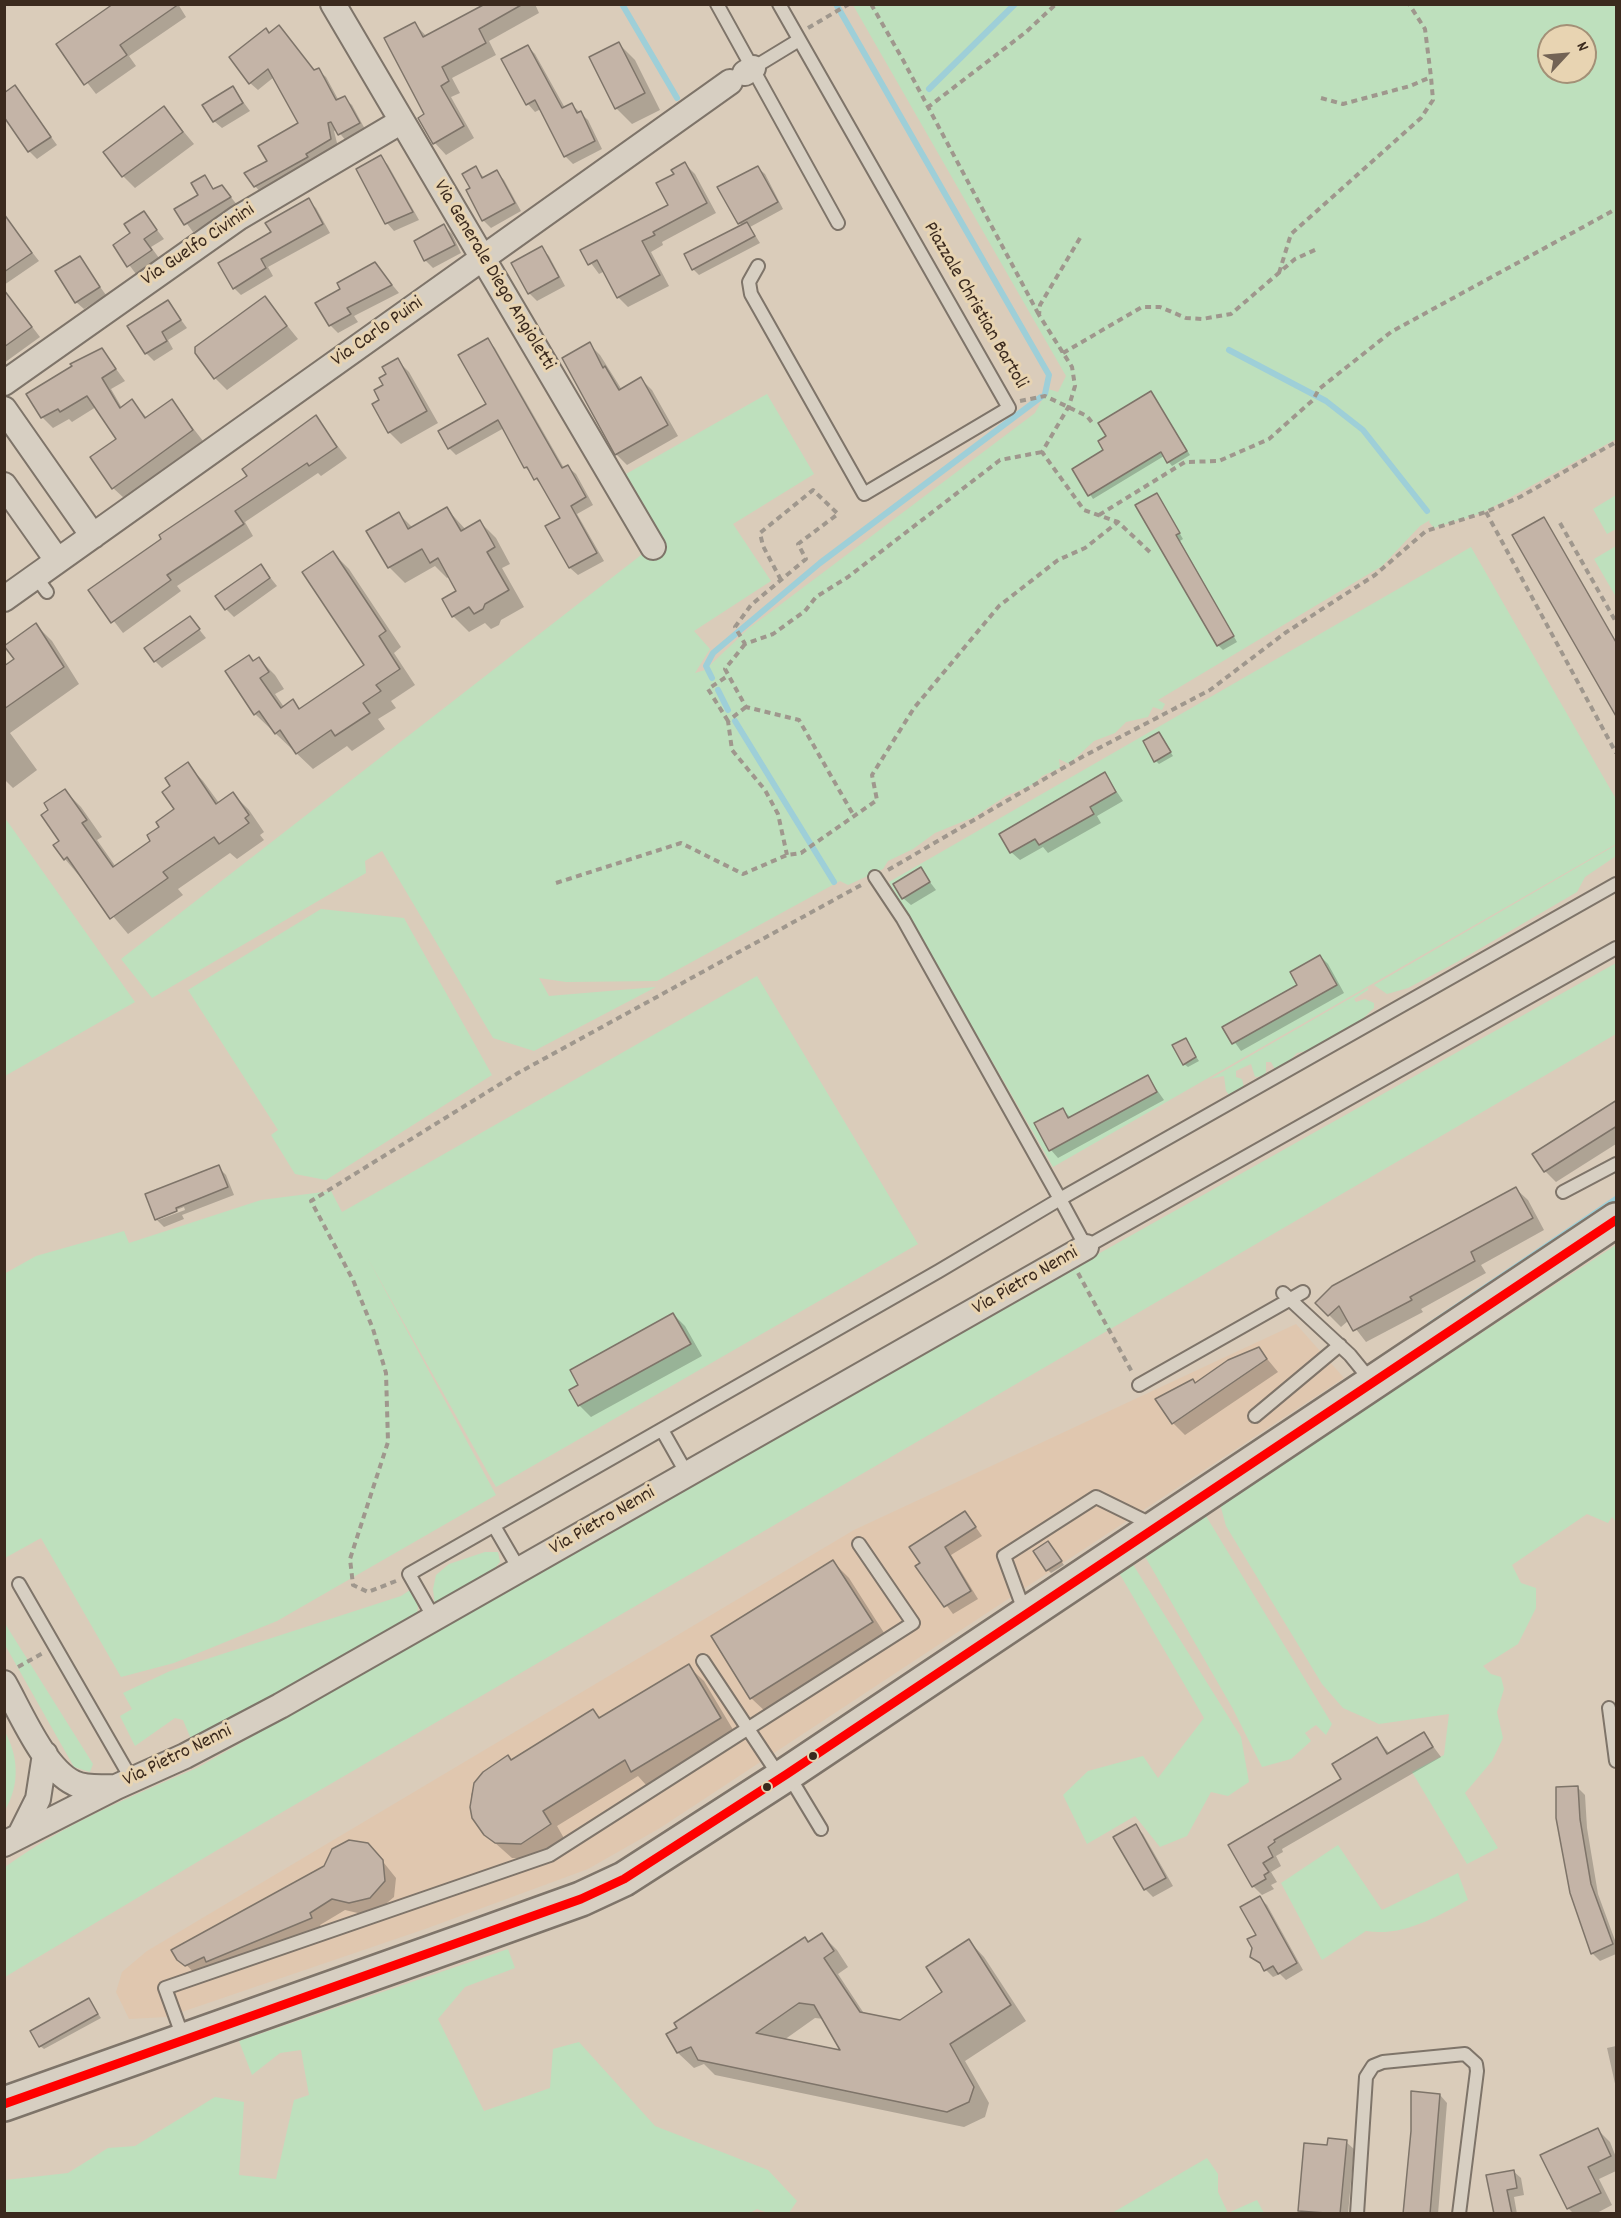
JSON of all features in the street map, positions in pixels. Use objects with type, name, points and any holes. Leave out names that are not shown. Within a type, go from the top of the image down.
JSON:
[{"type":"main road","points":[[4,2104],[478,1936],[610,1886],[663,1856],[784,1776],[1617,1220]]},
{"type":"street","name":"Via Generale Diego Angioletti","points":[[350,21],[402,121],[643,542]]},
{"type":"street","name":"Via Carlo Puini","points":[[4,599],[42,584],[57,560],[742,74]]},
{"type":"street","name":"Via Guelfo Civinini","points":[[4,383],[238,218],[402,121]]},
{"type":"street","points":[[4,409],[93,536]]},
{"type":"street","points":[[4,484],[57,560]]},
{"type":"street","name":"Via Pietro Nenni","points":[[12,1840],[280,1706],[1078,1252]]},
{"type":"street","points":[[11,1675],[45,1754],[58,1798],[68,1805],[80,1806]]},
{"type":"street","points":[[12,1840],[38,1800],[45,1754]]},
{"type":"street","name":"Via Pietro Nenni","points":[[45,1754],[63,1776],[74,1783],[124,1784]]},
{"type":"lane","points":[[717,4],[742,74],[838,223]]},
{"type":"lane","name":"Piazzale Christian Bartoli","points":[[758,266],[749,282],[751,294],[864,494],[1009,408],[779,4]]},
{"type":"lane","points":[[742,74],[799,40]]},
{"type":"lane","points":[[874,877],[903,919],[1060,1199],[1078,1252],[1617,948]]},
{"type":"lane","points":[[434,1618],[409,1574],[929,1277],[1060,1199],[1617,884]]},
{"type":"lane","points":[[1563,1192],[1617,1164]]},
{"type":"lane","points":[[1139,1385],[1287,1296],[1303,1292]]},
{"type":"lane","points":[[1287,1296],[1350,1355],[1373,1383]]},
{"type":"lane","points":[[1254,1416],[1340,1345]]},
{"type":"lane","points":[[1350,1355],[1361,1347]]},
{"type":"lane","points":[[662,1430],[687,1474]]},
{"type":"lane","points":[[1025,1614],[1004,1556],[1096,1497],[1157,1527]]},
{"type":"lane","points":[[494,1526],[519,1569]]},
{"type":"lane","points":[[184,2040],[165,1988],[550,1855],[913,1623],[859,1544]]},
{"type":"lane","points":[[19,1584],[124,1784]]},
{"type":"lane","points":[[703,1661],[747,1728],[821,1828]]},
{"type":"lane","points":[[1609,1708],[1617,1761]]},
{"type":"lane","points":[[1357,2214],[1366,2077],[1369,2070],[1383,2062],[1465,2054],[1476,2064],[1478,2071],[1459,2214]]},
{"type":"path","points":[[854,816],[799,720],[746,707],[725,669],[744,642],[773,634],[805,611],[816,597],[848,577],[1000,460],[1042,452],[1069,406],[1076,386],[1072,367],[1039,315],[871,4]]},
{"type":"path","points":[[927,108],[1026,32],[1056,4]]},
{"type":"path","points":[[1279,273],[1291,234],[1421,118],[1433,100],[1425,29],[1409,4]]},
{"type":"path","points":[[823,19],[849,5]]},
{"type":"path","points":[[1321,98],[1343,104],[1410,86],[1431,77]]},
{"type":"path","points":[[1099,515],[1185,462],[1219,461],[1269,439],[1313,400],[1319,389],[1391,332],[1617,209]]},
{"type":"path","points":[[1039,315],[1040,305],[1080,238]]},
{"type":"path","points":[[1063,353],[1142,307],[1160,307],[1186,318],[1202,319],[1231,314],[1295,259],[1317,249]]},
{"type":"path","points":[[1009,408],[1021,400],[1042,395],[1087,416],[1094,425]]},
{"type":"path","points":[[409,1574],[368,1592],[353,1585],[350,1559],[388,1442],[386,1372],[373,1329],[353,1280],[311,1201],[518,1073],[874,877],[1082,757],[1210,690],[1285,633],[1375,575],[1426,531],[1486,512],[1520,497],[1617,442]]},
{"type":"path","points":[[1042,452],[1084,510],[1118,522],[1152,554]]},
{"type":"path","points":[[744,642],[735,627],[751,605],[806,559],[798,544],[838,514],[813,490],[760,533],[763,546],[780,580]]},
{"type":"path","points":[[1486,512],[1617,753]]},
{"type":"path","points":[[556,883],[681,843],[743,874],[807,849],[877,800],[872,775],[915,708],[999,606],[1058,560],[1085,548],[1118,522]]},
{"type":"path","points":[[1560,523],[1617,622]]},
{"type":"path","points":[[729,675],[708,689],[728,720],[732,750],[765,790],[778,813],[787,855]]},
{"type":"path","points":[[728,720],[746,707]]},
{"type":"path","points":[[4,872],[4,889]]},
{"type":"path","points":[[1078,1252],[1123,1357]]},
{"type":"path","points":[[11,1675],[31,1659]]},
{"type":"shaded area","points":[[1296,1324],[1344,1378],[660,1828],[588,1869],[425,1929],[167,2017],[129,2019],[116,1992],[122,1972],[147,1951],[854,1530]]},
{"type":"green space","points":[[853,5],[1616,5],[1616,439],[1482,513],[1434,528],[1430,520],[1420,526],[1382,566],[1158,700],[1165,704],[1162,710],[1153,707],[1148,717],[1126,722],[1115,733],[1094,741],[1069,764],[1059,759],[1060,768],[1042,776],[1034,784],[1006,796],[974,817],[935,833],[913,849],[888,861],[883,869],[848,885],[840,881],[657,981],[566,982],[539,978],[549,996],[656,987],[534,1051],[493,1038],[382,851],[365,861],[366,873],[152,998],[121,959],[663,538],[626,474],[767,394],[814,474],[733,524],[771,581],[694,631],[710,649],[695,673],[705,670],[748,629],[1035,413],[1048,389],[1058,392],[1066,376]]},
{"type":"green space","points":[[1616,495],[1616,529],[1607,534],[1593,509]]},
{"type":"green space","points":[[1616,546],[1616,597],[1594,559]]},
{"type":"green space","points":[[1471,547],[1616,799],[1616,844],[1053,1167],[889,882]]},
{"type":"green space","points":[[5,818],[135,1002],[4,1076]]},
{"type":"green space","points":[[1616,845],[1616,856],[1585,877],[1577,892],[1457,962],[1408,988],[1387,994],[1374,985]]},
{"type":"green space","points":[[321,909],[404,918],[492,1075],[326,1180],[295,1174],[271,1135],[278,1130],[188,990]]},
{"type":"green space","points":[[1616,963],[1616,1034],[219,1849],[5,1977],[5,1867],[28,1851],[98,1812],[197,1768],[1066,1272]]},
{"type":"green space","points":[[757,976],[918,1244],[496,1487],[367,1257],[496,1495],[277,1621],[174,1663],[121,1677],[41,1538],[5,1558],[4,1274],[36,1256],[124,1231],[129,1243],[261,1200],[331,1191],[342,1212]]},
{"type":"green space","points":[[1368,988],[1354,999],[1356,1002],[1365,999],[1374,1003],[1374,1008],[1352,1029],[1315,1049],[1297,1053],[1277,1073],[1271,1062],[1266,1062],[1266,1072],[1263,1076],[1255,1077],[1251,1064],[1236,1071],[1236,1077],[1242,1079],[1244,1087],[1241,1099],[1234,1101],[1226,1091],[1224,1076],[1210,1079]]},
{"type":"green space","points":[[1616,1245],[1616,1522],[1612,1517],[1608,1523],[1587,1514],[1512,1565],[1521,1583],[1536,1588],[1536,1608],[1518,1644],[1483,1666],[1491,1674],[1501,1677],[1504,1689],[1497,1712],[1503,1738],[1492,1761],[1465,1793],[1498,1848],[1467,1864],[1412,1772],[1444,1755],[1449,1714],[1379,1724],[1343,1708],[1322,1684],[1226,1526],[1220,1504]]},
{"type":"green space","points":[[1203,1511],[1332,1724],[1326,1735],[1316,1725],[1305,1733],[1311,1741],[1291,1759],[1262,1767],[1233,1709],[1143,1553]]},
{"type":"green space","points":[[485,1552],[498,1552],[500,1562],[490,1574],[435,1606],[433,1589],[436,1575],[449,1564]]},
{"type":"green space","points":[[1132,1563],[1241,1737],[1249,1782],[1228,1796],[1211,1792],[1187,1836],[1160,1847],[1135,1816],[1087,1844],[1063,1795],[1088,1771],[1143,1756],[1158,1778],[1204,1718],[1118,1571]]},
{"type":"green space","points":[[410,1590],[418,1606],[417,1615],[259,1707],[191,1739],[183,1720],[175,1718],[135,1746],[120,1716],[132,1709],[123,1693],[170,1671],[401,1596]]},
{"type":"green space","points":[[4,1622],[93,1764],[90,1772],[74,1767],[5,1645]]},
{"type":"green space","points":[[4,1730],[13,1750],[16,1770],[13,1791],[5,1810]]},
{"type":"green space","points":[[1338,1845],[1382,1910],[1458,1873],[1468,1900],[1431,1919],[1406,1928],[1380,1932],[1366,1931],[1322,1960],[1281,1883]]},
{"type":"green space","points":[[508,1949],[515,1968],[465,1987],[438,2019],[484,2111],[550,2088],[553,2049],[579,2042],[655,2126],[768,2170],[797,2201],[789,2213],[768,2213],[757,2209],[748,2214],[5,2213],[5,2180],[68,2173],[108,2148],[135,2146],[215,2097],[244,2102],[239,2175],[276,2179],[294,2100],[309,2095],[301,2050],[280,2053],[252,2075],[239,2041]]},
{"type":"green space","points":[[1207,2158],[1218,2174],[1218,2192],[1228,2213],[1112,2213]]},
{"type":"green space","points":[[1257,2200],[1264,2213],[1228,2213]]},
{"type":"building","points":[[113,4],[179,4],[120,45],[127,55],[84,85],[56,44]]},
{"type":"building","points":[[485,4],[523,4],[479,29],[486,43],[442,67],[449,81],[441,86],[464,126],[433,144],[418,118],[424,114],[384,38],[415,22],[423,37]]},
{"type":"building","points":[[279,25],[314,70],[319,68],[336,100],[345,96],[360,123],[338,135],[331,122],[328,123],[331,139],[306,154],[308,157],[254,187],[244,173],[267,161],[258,146],[298,123],[268,69],[249,84],[229,57],[266,28],[269,33]]},
{"type":"building","points":[[619,42],[645,93],[615,109],[589,57]]},
{"type":"building","points":[[528,45],[562,108],[572,103],[577,113],[581,111],[595,141],[564,157],[535,100],[526,105],[501,59]]},
{"type":"building","points":[[15,85],[51,137],[28,152],[4,117],[4,93]]},
{"type":"building","points":[[233,86],[243,103],[213,122],[202,105]]},
{"type":"building","points":[[164,106],[183,132],[122,177],[103,152]]},
{"type":"building","points":[[381,155],[413,212],[385,224],[356,169]]},
{"type":"building","points":[[685,162],[707,203],[653,232],[655,235],[642,241],[660,275],[617,298],[597,260],[588,265],[580,250],[668,205],[656,183],[674,174],[671,170]]},
{"type":"building","points":[[476,166],[482,178],[497,170],[515,203],[482,221],[466,190],[470,188],[462,174]]},
{"type":"building","points":[[758,166],[778,202],[738,224],[717,187]]},
{"type":"building","points":[[205,175],[213,189],[222,185],[231,197],[184,225],[174,209],[198,195],[191,183]]},
{"type":"building","points":[[309,198],[323,224],[261,259],[266,268],[233,289],[218,263],[271,232],[265,223]]},
{"type":"building","points":[[144,211],[157,230],[144,239],[152,250],[127,267],[113,245],[130,233],[124,224]]},
{"type":"building","points":[[4,214],[32,253],[4,272]]},
{"type":"building","points":[[747,222],[755,236],[692,270],[684,254]]},
{"type":"building","points":[[444,224],[455,245],[424,261],[414,241]]},
{"type":"building","points":[[542,246],[559,277],[528,294],[511,263]]},
{"type":"building","points":[[80,256],[100,287],[75,303],[55,271]]},
{"type":"building","points":[[375,262],[392,285],[347,308],[351,314],[329,326],[315,303],[340,289],[337,283]]},
{"type":"building","points":[[4,290],[32,327],[4,347]]},
{"type":"building","points":[[265,296],[287,326],[214,379],[195,353],[195,347]]},
{"type":"building","points":[[168,300],[181,320],[162,332],[167,341],[145,354],[127,326]]},
{"type":"building","points":[[488,338],[562,468],[568,465],[586,497],[571,506],[597,553],[569,568],[545,526],[560,518],[537,478],[534,480],[527,467],[524,468],[498,420],[448,449],[438,431],[486,404],[458,355]]},
{"type":"building","points":[[590,342],[603,368],[605,366],[619,390],[641,377],[668,425],[615,455],[562,358]]},
{"type":"building","points":[[102,348],[116,369],[102,378],[120,408],[132,399],[145,418],[172,399],[193,430],[112,489],[90,457],[116,439],[87,396],[60,412],[58,409],[41,418],[26,394],[72,366],[70,364]]},
{"type":"building","points":[[398,358],[427,411],[388,433],[372,404],[379,400],[374,390],[383,385],[379,378],[386,374],[382,367]]},
{"type":"building","points":[[1151,391],[1187,451],[1167,463],[1161,452],[1088,496],[1072,469],[1103,450],[1098,441],[1106,436],[1098,423]]},
{"type":"building","points":[[316,415],[337,447],[309,466],[307,463],[235,511],[244,524],[167,575],[171,580],[111,623],[88,590],[161,539],[159,535],[247,476],[242,469]]},
{"type":"building","points":[[1157,493],[1180,533],[1176,535],[1234,636],[1217,646],[1135,505]]},
{"type":"building","points":[[447,507],[461,531],[480,520],[495,547],[487,552],[509,590],[485,604],[483,609],[474,614],[469,607],[452,617],[442,599],[456,591],[438,558],[430,563],[422,549],[388,568],[366,531],[399,512],[408,529]]},
{"type":"building","points":[[1544,517],[1617,644],[1617,718],[1512,535]]},
{"type":"building","points":[[333,551],[386,631],[379,636],[400,669],[376,685],[381,691],[363,703],[370,713],[335,736],[331,730],[296,754],[280,730],[275,734],[259,711],[254,715],[225,671],[249,655],[253,661],[259,657],[269,672],[260,678],[281,708],[293,699],[299,709],[364,665],[302,572]]},
{"type":"building","points":[[261,564],[270,578],[225,610],[215,596]]},
{"type":"building","points":[[190,616],[200,629],[154,662],[144,648]]},
{"type":"building","points":[[36,623],[64,667],[4,709],[4,666],[14,659],[4,646]]},
{"type":"building","points":[[1159,732],[1171,752],[1154,762],[1143,741]]},
{"type":"building","points":[[188,762],[216,804],[233,792],[249,815],[245,818],[249,823],[219,844],[214,837],[163,872],[168,878],[110,919],[67,857],[64,860],[53,845],[59,841],[41,815],[48,810],[44,803],[65,789],[87,820],[82,823],[113,867],[150,841],[147,835],[159,827],[156,822],[174,809],[162,792],[170,786],[165,778]]},
{"type":"building","points":[[1105,772],[1116,792],[1090,807],[1094,814],[1039,845],[1035,839],[1010,853],[999,834]]},
{"type":"building","points":[[921,867],[930,882],[902,899],[893,884]]},
{"type":"building","points":[[1320,955],[1337,985],[1232,1044],[1222,1027],[1297,985],[1290,972]]},
{"type":"building","points":[[1186,1038],[1196,1057],[1183,1065],[1172,1045]]},
{"type":"building","points":[[1148,1075],[1157,1092],[1049,1151],[1034,1123],[1063,1108],[1068,1118]]},
{"type":"building","points":[[1617,1100],[1617,1126],[1544,1172],[1532,1154]]},
{"type":"building","points":[[219,1165],[228,1187],[176,1208],[177,1211],[155,1220],[145,1194]]},
{"type":"building","points":[[1516,1187],[1533,1218],[1471,1252],[1475,1261],[1410,1297],[1412,1300],[1353,1331],[1339,1306],[1328,1316],[1315,1303],[1332,1286]]},
{"type":"building","points":[[673,1313],[691,1344],[578,1406],[569,1390],[578,1385],[570,1370]]},
{"type":"building","points":[[1259,1347],[1267,1359],[1172,1424],[1155,1399],[1193,1379],[1195,1383],[1228,1360]]},
{"type":"building","points":[[965,1511],[976,1527],[945,1547],[971,1591],[944,1607],[915,1566],[920,1563],[909,1547]]},
{"type":"building","points":[[1048,1541],[1062,1561],[1046,1571],[1033,1551]]},
{"type":"building","points":[[833,1560],[873,1622],[750,1699],[711,1636]]},
{"type":"building","points":[[689,1664],[721,1718],[631,1772],[625,1760],[543,1811],[551,1824],[521,1844],[495,1843],[484,1835],[472,1818],[470,1807],[474,1783],[483,1772],[508,1755],[511,1760],[593,1709],[599,1718]]},
{"type":"building","points":[[1424,1732],[1433,1747],[1274,1840],[1275,1842],[1268,1847],[1273,1857],[1263,1863],[1269,1872],[1264,1875],[1266,1879],[1252,1887],[1228,1845],[1341,1779],[1332,1764],[1377,1737],[1387,1754]]},
{"type":"building","points":[[1578,1786],[1580,1819],[1591,1884],[1613,1944],[1591,1954],[1570,1893],[1556,1818],[1556,1787]]},
{"type":"building","points":[[1136,1824],[1166,1878],[1144,1890],[1113,1837]]},
{"type":"building","points":[[349,1840],[368,1843],[383,1860],[385,1881],[370,1898],[349,1903],[332,1899],[310,1913],[312,1918],[206,1962],[204,1957],[185,1966],[177,1960],[171,1950],[324,1866],[332,1849]]},
{"type":"building","points":[[1260,1896],[1297,1963],[1278,1974],[1273,1966],[1264,1971],[1260,1963],[1250,1957],[1252,1948],[1247,1939],[1256,1935],[1240,1907]]},
{"type":"building","points":[[822,1933],[834,1951],[824,1958],[860,2012],[900,2020],[942,1992],[926,1967],[969,1939],[1011,2005],[950,2044],[974,2087],[969,2102],[947,2112],[698,2060],[691,2047],[677,2053],[666,2034],[677,2028],[674,2023],[805,1937],[808,1942]],"holes":[[[799,2003],[814,2005],[840,2050],[756,2033]]]},
{"type":"building","points":[[89,1998],[98,2014],[39,2047],[30,2031]]},
{"type":"building","points":[[1411,2091],[1440,2094],[1430,2214],[1403,2214],[1411,2131]]},
{"type":"building","points":[[1598,2128],[1611,2156],[1588,2167],[1601,2193],[1567,2209],[1540,2155]]},
{"type":"building","points":[[1328,2138],[1347,2140],[1340,2214],[1298,2211],[1304,2143],[1327,2145]]},
{"type":"building","points":[[1514,2170],[1517,2188],[1507,2190],[1512,2214],[1494,2214],[1486,2175]]},
{"type":"waterway","points":[[622,4],[677,98]]},
{"type":"waterway","points":[[836,4],[1049,375],[1045,394]]},
{"type":"waterway","points":[[929,89],[1015,4]]},
{"type":"waterway","points":[[1229,350],[1326,401],[1363,430],[1427,511]]},
{"type":"waterway","points":[[712,678],[706,666],[713,653],[820,563],[1041,397]]},
{"type":"waterway","points":[[718,690],[728,710]]},
{"type":"waterway","points":[[735,721],[834,882]]},
{"type":"waterway","points":[[1430,1325],[1616,1199]]},
{"type":"transit line","points":[[4,2104],[581,1899],[624,1879],[787,1774],[1616,1220]]}]
